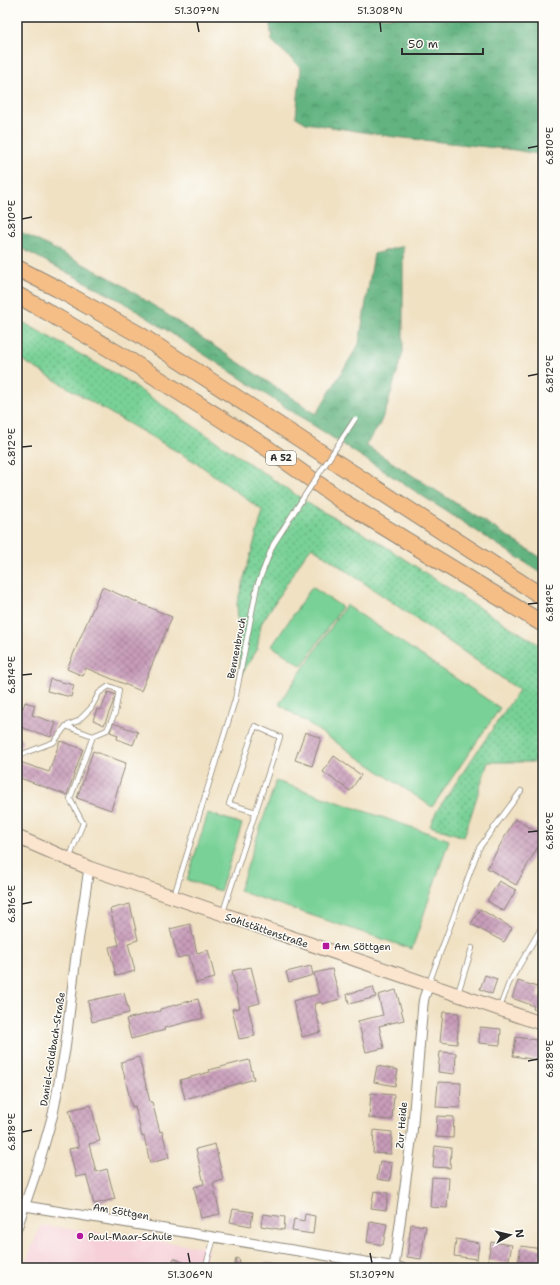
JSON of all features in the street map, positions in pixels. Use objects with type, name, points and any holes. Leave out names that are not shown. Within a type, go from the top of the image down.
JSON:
[{"type":"highway","name":"A 52","points":[[17,268],[140,335],[543,597]]},
{"type":"highway","name":"A 52","points":[[17,295],[46,310],[132,362],[267,448],[345,503],[543,624]]},
{"type":"street","name":"Sohlstättenstraße","points":[[17,837],[89,868],[543,1024]]},
{"type":"street","name":"Daniel-Goldbach-Straße","points":[[17,1228],[40,1163],[53,1114],[65,1050],[76,956],[89,868]]},
{"type":"street","name":"Zur Heide","points":[[396,1268],[412,1134],[422,1010],[429,984]]},
{"type":"street","name":"Am Söttgen","points":[[25,1206],[396,1268]]},
{"type":"lane","name":"Bennenbruch","points":[[174,898],[235,700],[257,586],[273,545],[355,419]]},
{"type":"lane","points":[[17,756],[54,742],[66,726],[78,721],[91,708],[100,693],[108,686],[119,690],[115,713],[106,730],[93,736],[66,726]]},
{"type":"lane","points":[[223,914],[256,812],[280,737],[255,726],[229,804],[256,812]]},
{"type":"lane","points":[[68,860],[83,823],[70,799],[93,736]]},
{"type":"lane","points":[[429,984],[479,848],[521,792]]},
{"type":"lane","points":[[500,1009],[509,983],[543,925]]},
{"type":"lane","points":[[457,994],[472,948]]},
{"type":"lane","points":[[205,1268],[214,1238]]},
{"type":"shaded area","name":"Paul-Maar-Schule","points":[[41,1225],[209,1248],[203,1268],[23,1268]]},
{"type":"green space","points":[[269,17],[543,17],[543,155],[515,150],[395,137],[306,123],[296,117],[301,68],[272,41]]},
{"type":"green space","points":[[17,230],[118,282],[316,414],[359,344],[374,254],[403,246],[403,352],[387,407],[378,428],[365,445],[543,559],[543,574],[123,302],[17,246]]},
{"type":"green space","points":[[17,319],[119,376],[314,507],[374,539],[468,601],[543,647],[543,762],[488,762],[464,837],[430,826],[436,812],[519,690],[312,547],[305,555],[261,624],[257,650],[240,677],[237,603],[263,511],[197,463],[17,357]]},
{"type":"green space","points":[[312,587],[342,607],[302,666],[272,646]]},
{"type":"green space","points":[[346,605],[500,708],[432,807],[279,704]]},
{"type":"green space","points":[[276,781],[449,840],[412,949],[239,891]]},
{"type":"green space","points":[[208,813],[242,824],[220,891],[187,880]]},
{"type":"building","points":[[102,587],[172,617],[141,691],[86,668],[83,676],[67,669]]},
{"type":"building","points":[[50,679],[74,685],[71,697],[47,691]]},
{"type":"building","points":[[17,680],[21,681],[17,692]]},
{"type":"building","points":[[108,692],[116,695],[104,725],[93,720],[97,709],[101,710]]},
{"type":"building","points":[[25,702],[35,705],[32,715],[56,723],[51,737],[17,726],[17,706],[23,708]]},
{"type":"building","points":[[113,723],[138,732],[133,745],[117,739],[118,735],[110,732]]},
{"type":"building","points":[[305,732],[321,738],[312,766],[295,760]]},
{"type":"building","points":[[17,738],[23,740],[20,748],[17,747]]},
{"type":"building","points":[[60,741],[83,749],[67,795],[17,777],[17,761],[49,772]]},
{"type":"building","points":[[93,751],[126,763],[111,810],[77,798]]},
{"type":"building","points":[[334,756],[361,775],[350,791],[323,772]]},
{"type":"building","points":[[515,819],[543,835],[543,838],[516,885],[487,868]]},
{"type":"building","points":[[499,881],[516,890],[504,911],[487,901]]},
{"type":"building","points":[[130,904],[138,940],[128,943],[135,971],[116,976],[109,947],[119,945],[110,909]]},
{"type":"building","points":[[480,909],[512,928],[504,942],[471,924]]},
{"type":"building","points":[[190,924],[197,953],[208,950],[215,978],[196,983],[189,955],[178,958],[170,929]]},
{"type":"building","points":[[311,966],[313,975],[289,982],[286,972]]},
{"type":"building","points":[[251,967],[260,1003],[248,1006],[255,1036],[239,1039],[232,1009],[240,1008],[232,971]]},
{"type":"building","points":[[332,969],[340,999],[322,1004],[321,1002],[314,1004],[321,1032],[302,1037],[293,1001],[319,994],[314,973]]},
{"type":"building","points":[[485,975],[497,979],[492,994],[480,989]]},
{"type":"building","points":[[518,981],[540,988],[537,997],[543,999],[543,1013],[533,1009],[534,1006],[512,998]]},
{"type":"building","points":[[373,987],[376,997],[349,1004],[347,994]]},
{"type":"building","points":[[396,990],[404,1020],[379,1026],[384,1048],[366,1052],[358,1021],[383,1015],[378,995]]},
{"type":"building","points":[[124,993],[129,1013],[92,1022],[88,1001]]},
{"type":"building","points":[[198,999],[203,1018],[164,1028],[165,1030],[131,1039],[126,1019],[160,1011],[160,1009]]},
{"type":"building","points":[[443,1012],[459,1013],[457,1044],[440,1042]]},
{"type":"building","points":[[480,1027],[501,1029],[500,1045],[479,1043]]},
{"type":"building","points":[[516,1037],[543,1041],[543,1061],[513,1056]]},
{"type":"building","points":[[440,1052],[456,1053],[455,1074],[438,1072]]},
{"type":"building","points":[[139,1057],[150,1102],[152,1102],[160,1132],[162,1131],[169,1158],[150,1163],[135,1106],[132,1107],[121,1062]]},
{"type":"building","points":[[249,1060],[254,1079],[185,1099],[180,1080],[210,1072],[209,1070]]},
{"type":"building","points":[[377,1066],[398,1070],[395,1086],[374,1082]]},
{"type":"building","points":[[438,1082],[461,1083],[460,1108],[436,1107]]},
{"type":"building","points":[[371,1093],[394,1095],[392,1120],[369,1118]]},
{"type":"building","points":[[91,1105],[100,1141],[89,1144],[96,1172],[107,1169],[115,1199],[94,1204],[86,1175],[76,1177],[69,1149],[79,1147],[69,1110]]},
{"type":"building","points":[[437,1116],[454,1117],[453,1138],[436,1137]]},
{"type":"building","points":[[374,1130],[392,1132],[391,1154],[373,1153]]},
{"type":"building","points":[[215,1144],[223,1180],[213,1183],[220,1214],[201,1218],[194,1187],[204,1184],[196,1149]]},
{"type":"building","points":[[435,1146],[451,1148],[450,1168],[433,1167]]},
{"type":"building","points":[[380,1161],[392,1163],[390,1181],[377,1179]]},
{"type":"building","points":[[432,1177],[449,1178],[447,1208],[430,1207]]},
{"type":"building","points":[[374,1191],[388,1193],[386,1210],[371,1208]]},
{"type":"building","points":[[233,1209],[253,1212],[251,1226],[230,1222]]},
{"type":"building","points":[[263,1214],[285,1217],[284,1230],[261,1226]]},
{"type":"building","points":[[305,1214],[315,1216],[313,1234],[292,1231],[294,1219],[304,1221]]},
{"type":"building","points":[[370,1221],[387,1224],[383,1245],[367,1242]]},
{"type":"building","points":[[411,1224],[426,1226],[421,1259],[407,1257]]},
{"type":"building","points":[[456,1239],[479,1243],[477,1259],[454,1256]]},
{"type":"building","points":[[491,1242],[512,1245],[508,1264],[488,1260]]},
{"type":"building","points":[[521,1246],[542,1249],[539,1268],[518,1265]]},
{"type":"building","points":[[174,1258],[192,1267],[170,1268]]},
{"type":"building","points":[[236,1258],[240,1260],[239,1263],[257,1268],[234,1268]]},
{"type":"building","points":[[265,1262],[276,1265],[275,1268],[264,1268]]},
{"type":"place","name":"Am Söttgen","points":[[326,946]]},
{"type":"place","name":"Paul-Maar-Schule","points":[[80,1236]]}]
